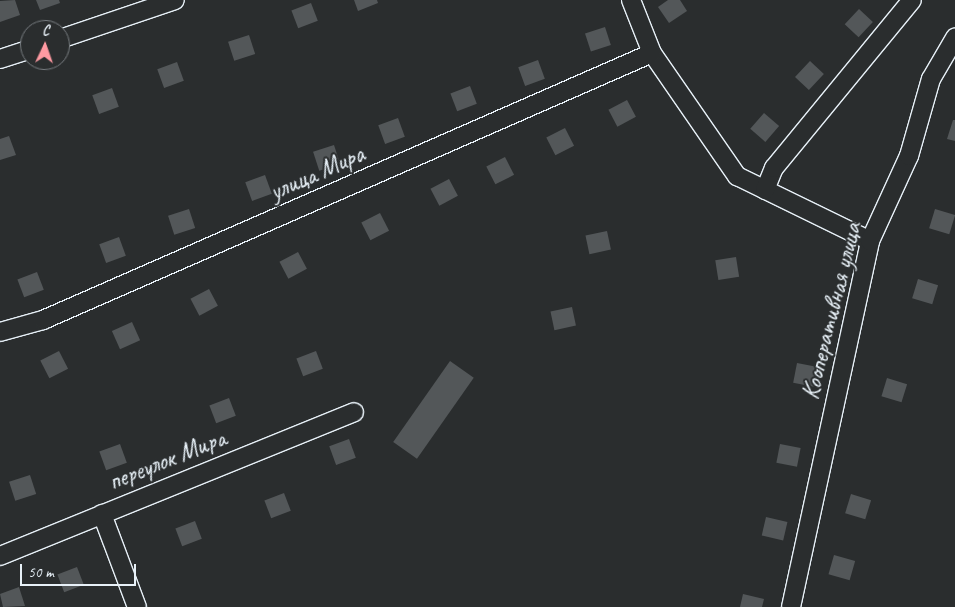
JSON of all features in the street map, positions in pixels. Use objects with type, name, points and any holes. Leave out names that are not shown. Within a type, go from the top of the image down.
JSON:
[{"type":"street","points":[[70,36],[175,0]]},
{"type":"street","points":[[632,0],[652,53],[737,176],[870,242]]},
{"type":"street","points":[[765,190],[774,168],[912,0]]},
{"type":"street","name":"Кооперативная улица","points":[[791,607],[870,242],[909,156],[931,78],[955,38]]},
{"type":"street","points":[[0,60],[20,53]]},
{"type":"street","name":"улица Мира","points":[[0,332],[43,320],[652,53]]},
{"type":"street","name":"переулок Мира","points":[[0,556],[354,412]]},
{"type":"street","points":[[102,514],[137,607]]},
{"type":"building","points":[[15,0],[20,15],[0,22],[0,1]]},
{"type":"building","points":[[36,0],[59,0],[60,3],[40,10]]},
{"type":"building","points":[[354,0],[377,0],[378,3],[358,11]]},
{"type":"building","points":[[668,0],[680,0],[687,11],[669,23],[658,7]]},
{"type":"building","points":[[311,3],[318,21],[298,28],[291,11]]},
{"type":"building","points":[[859,9],[873,22],[859,37],[845,24]]},
{"type":"building","points":[[605,27],[611,45],[591,52],[585,33]]},
{"type":"building","points":[[249,35],[255,54],[234,61],[228,42]]},
{"type":"building","points":[[538,60],[545,79],[525,86],[518,67]]},
{"type":"building","points":[[810,61],[824,74],[809,90],[795,77]]},
{"type":"building","points":[[177,62],[184,81],[164,88],[157,69]]},
{"type":"building","points":[[470,86],[477,104],[457,111],[450,94]]},
{"type":"building","points":[[112,88],[119,107],[99,114],[92,95]]},
{"type":"building","points":[[627,100],[636,117],[617,127],[608,110]]},
{"type":"building","points":[[764,113],[779,126],[765,142],[750,129]]},
{"type":"building","points":[[398,118],[405,137],[385,144],[378,125]]},
{"type":"building","points":[[953,120],[955,120],[955,141],[947,139]]},
{"type":"building","points":[[565,128],[574,146],[555,155],[546,138]]},
{"type":"building","points":[[9,136],[16,155],[0,160],[0,139]]},
{"type":"building","points":[[334,145],[340,164],[319,171],[313,152]]},
{"type":"building","points":[[505,157],[514,175],[495,184],[486,167]]},
{"type":"building","points":[[265,175],[272,194],[252,201],[245,182]]},
{"type":"building","points":[[449,179],[458,196],[439,206],[430,189]]},
{"type":"building","points":[[189,209],[195,228],[174,235],[168,216]]},
{"type":"building","points":[[935,209],[955,215],[949,234],[929,228]]},
{"type":"building","points":[[380,213],[389,231],[370,240],[361,223]]},
{"type":"building","points":[[607,231],[611,250],[589,254],[585,236]]},
{"type":"building","points":[[119,237],[126,256],[106,263],[99,244]]},
{"type":"building","points":[[298,252],[307,269],[288,279],[279,262]]},
{"type":"building","points":[[736,257],[739,277],[718,280],[715,260]]},
{"type":"building","points":[[37,272],[44,290],[24,297],[17,280]]},
{"type":"building","points":[[918,279],[938,285],[932,304],[912,298]]},
{"type":"building","points":[[209,289],[218,306],[199,316],[190,299]]},
{"type":"building","points":[[572,307],[576,326],[554,330],[550,312]]},
{"type":"building","points":[[132,322],[140,340],[120,349],[112,331]]},
{"type":"building","points":[[59,351],[68,369],[49,378],[40,361]]},
{"type":"building","points":[[316,351],[323,369],[303,376],[296,359]]},
{"type":"building","points":[[450,361],[474,378],[417,459],[393,442]]},
{"type":"building","points":[[797,363],[818,367],[814,387],[793,383]]},
{"type":"building","points":[[887,378],[907,384],[902,402],[881,396]]},
{"type":"building","points":[[229,398],[236,416],[216,423],[209,406]]},
{"type":"building","points":[[349,439],[356,458],[336,465],[329,446]]},
{"type":"building","points":[[120,444],[127,463],[106,470],[99,452]]},
{"type":"building","points":[[780,444],[801,448],[797,467],[776,463]]},
{"type":"building","points":[[30,475],[36,494],[15,501],[9,482]]},
{"type":"building","points":[[284,493],[291,511],[271,518],[264,501]]},
{"type":"building","points":[[851,494],[871,500],[865,519],[845,513]]},
{"type":"building","points":[[766,517],[787,522],[783,540],[762,536]]},
{"type":"building","points":[[195,521],[202,539],[182,546],[175,529]]},
{"type":"building","points":[[834,555],[855,561],[850,580],[828,574]]},
{"type":"building","points":[[77,567],[84,585],[64,592],[57,575]]},
{"type":"building","points":[[19,587],[25,606],[3,607],[0,594]]},
{"type":"building","points":[[743,594],[764,599],[762,607],[740,607]]}]
